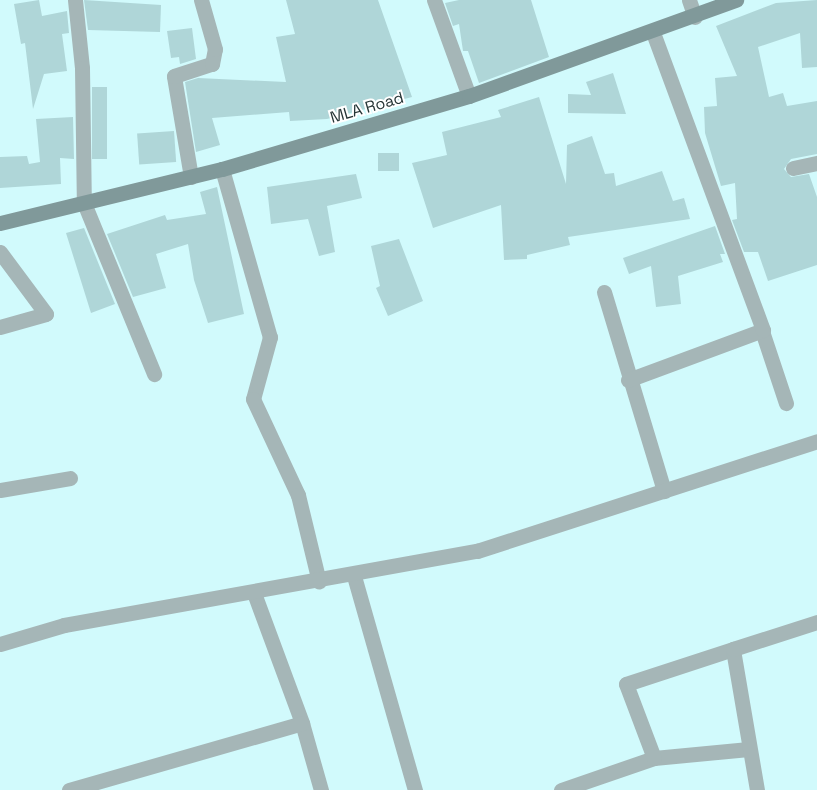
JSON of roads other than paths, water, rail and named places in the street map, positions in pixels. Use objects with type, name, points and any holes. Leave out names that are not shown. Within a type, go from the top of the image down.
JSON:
[{"type":"street","points":[[75,0],[82,68],[84,202],[154,374]]},
{"type":"street","points":[[191,177],[174,76],[212,64],[215,49],[201,0]]},
{"type":"street","points":[[434,0],[469,96]]},
{"type":"street","points":[[689,0],[695,17]]},
{"type":"street","name":"MLA Road","points":[[0,223],[222,169],[469,96],[653,33],[736,0]]},
{"type":"street","points":[[653,33],[762,331],[786,403]]},
{"type":"street","points":[[793,168],[817,163]]},
{"type":"street","points":[[222,169],[270,337],[253,399],[298,495],[319,582]]},
{"type":"street","points":[[0,252],[46,314],[0,327]]},
{"type":"street","points":[[604,292],[628,380],[664,491]]},
{"type":"street","points":[[628,380],[762,331]]},
{"type":"street","points":[[0,644],[64,625],[354,576],[477,551],[817,441]]},
{"type":"street","points":[[0,490],[70,478]]},
{"type":"street","points":[[354,576],[415,790]]},
{"type":"street","points":[[254,592],[302,723],[321,790]]},
{"type":"street","points":[[654,758],[626,684],[817,622]]},
{"type":"street","points":[[733,649],[757,790]]},
{"type":"street","points":[[69,790],[123,783],[302,723]]},
{"type":"street","points":[[561,790],[654,758],[749,749]]}]
